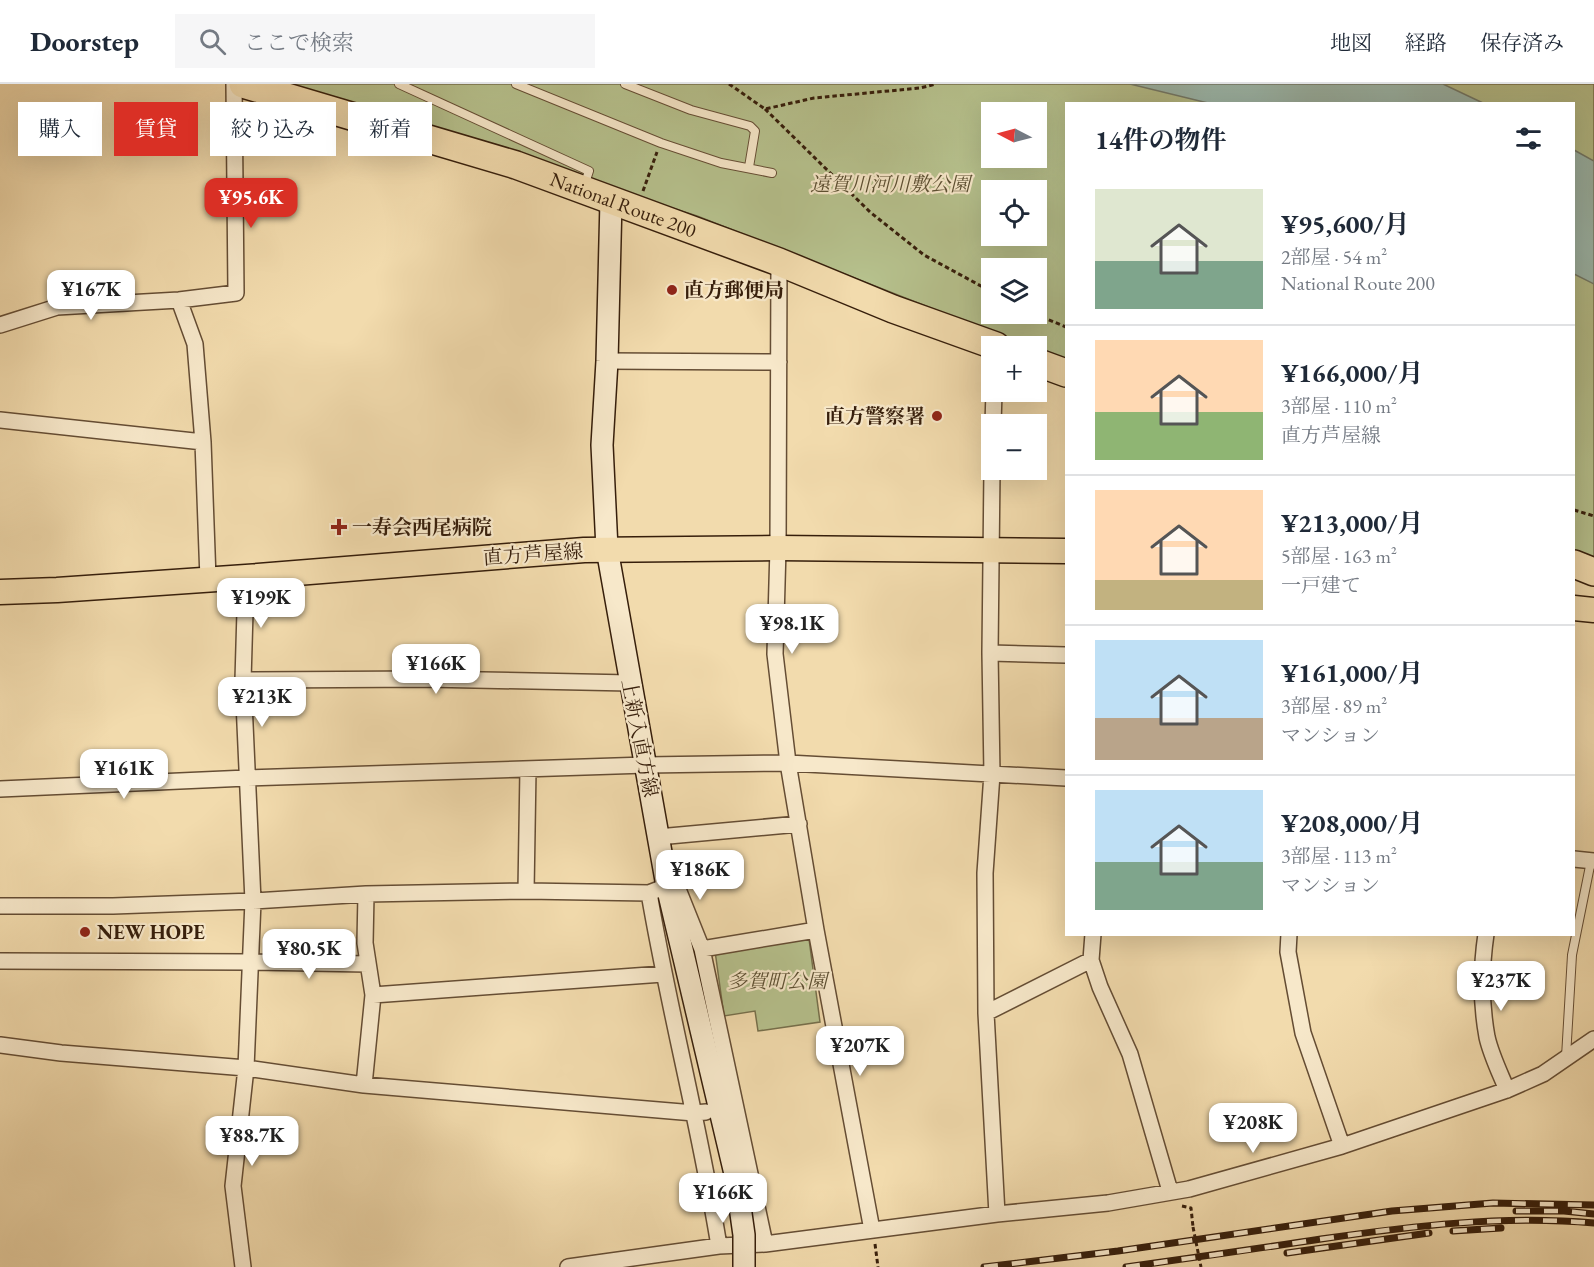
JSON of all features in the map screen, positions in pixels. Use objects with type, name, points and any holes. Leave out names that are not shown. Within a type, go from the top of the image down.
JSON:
[{"type":"highway","name":"National Route 200","points":[[243,84],[516,165],[779,262],[893,309],[981,341]]},
{"type":"highway","points":[[1047,366],[1065,373]]},
{"type":"highway","points":[[1575,564],[1594,572]]},
{"type":"main road","name":"上新入直方線","points":[[610,201],[607,361],[602,445],[607,549],[658,837],[658,889],[736,1178],[744,1235],[744,1267]]},
{"type":"main road","name":"直方芦屋線","points":[[0,592],[246,577],[607,549],[1065,551]]},
{"type":"main road","points":[[1575,608],[1594,610]]},
{"type":"street","points":[[0,325],[57,307],[179,300],[236,293],[234,84]]},
{"type":"street","points":[[779,262],[778,548],[775,654],[788,763],[816,930],[872,1230]]},
{"type":"street","points":[[179,300],[195,344],[208,579]]},
{"type":"street","points":[[607,361],[779,362]]},
{"type":"street","points":[[0,420],[202,442]]},
{"type":"street","points":[[992,480],[990,653],[992,774],[985,873],[986,1013],[997,1214]]},
{"type":"street","points":[[243,1267],[233,1186],[246,1068],[253,901],[243,680],[246,577]]},
{"type":"street","points":[[990,653],[1065,655]]},
{"type":"street","points":[[243,680],[428,679],[630,683]]},
{"type":"street","points":[[0,789],[248,778],[646,765],[788,763],[1065,778]]},
{"type":"street","points":[[526,891],[528,769]]},
{"type":"street","points":[[658,837],[799,824]]},
{"type":"street","points":[[1575,859],[1592,861]]},
{"type":"street","points":[[658,889],[663,974],[700,1113],[719,1246]]},
{"type":"street","points":[[0,906],[113,906],[366,894],[678,889],[702,949],[765,1244]]},
{"type":"street","points":[[364,1085],[373,995],[365,943],[366,894]]},
{"type":"street","points":[[702,949],[816,930]]},
{"type":"street","points":[[1093,936],[1092,960],[1100,987],[1130,1054],[1170,1191]]},
{"type":"street","points":[[1289,936],[1288,952],[1303,1033],[1342,1146]]},
{"type":"street","points":[[1486,936],[1482,996],[1488,1039],[1507,1090]]},
{"type":"street","points":[[986,1013],[1092,960]]},
{"type":"street","points":[[0,961],[368,964]]},
{"type":"street","points":[[373,995],[663,974]]},
{"type":"street","points":[[568,1267],[719,1246],[765,1244],[997,1214],[1108,1203],[1189,1189],[1342,1146],[1507,1090],[1543,1074],[1594,1039]]},
{"type":"street","points":[[0,1045],[62,1053],[246,1068],[364,1085],[700,1113]]},
{"type":"lane","points":[[399,84],[590,171],[582,191]]},
{"type":"lane","points":[[516,84],[661,143],[721,163],[772,173]]},
{"type":"lane","points":[[625,84],[692,110],[750,126],[755,131],[749,167]]},
{"type":"lane","points":[[1566,1058],[1572,955],[1592,861]]},
{"type":"path","points":[[729,84],[765,109],[841,185],[879,219],[924,255],[981,286]]},
{"type":"path","points":[[765,109],[814,98],[920,88],[936,84]]},
{"type":"path","points":[[642,193],[661,143]]},
{"type":"path","points":[[1047,319],[1065,327]]},
{"type":"path","points":[[1575,510],[1594,516]]},
{"type":"path","points":[[1170,1191],[1172,1204],[1191,1208],[1201,1267]]},
{"type":"path","points":[[877,1260],[878,1267]]},
{"type":"green space","name":"遠賀川河川敷公園","points":[[285,84],[1594,84],[1594,558],[1575,551],[1575,102],[1065,102],[1065,360],[1047,353],[1047,336],[1002,336],[697,216],[432,131],[432,102],[348,102],[348,104]]},
{"type":"green space","name":"多賀町公園","points":[[809,939],[820,1022],[758,1031],[755,1011],[724,1016],[715,951]]},
{"type":"water","points":[[1130,84],[1443,84],[1481,102],[1204,102]]},
{"type":"water","points":[[1575,151],[1594,161],[1594,284],[1575,274]]},
{"type":"railway","points":[[984,1267],[1118,1251],[1392,1211],[1493,1203],[1594,1205]]},
{"type":"railway","points":[[1516,1211],[1564,1211],[1594,1214]]},
{"type":"railway","points":[[1126,1267],[1423,1226],[1525,1220],[1594,1223]]},
{"type":"railway","points":[[1453,1231],[1501,1228]]},
{"type":"railway","points":[[1287,1253],[1429,1233]]},
{"type":"place","name":"直方郵便局","points":[[672,290]]},
{"type":"place","name":"直方警察署","points":[[937,416]]},
{"type":"place","name":"一寿会西尾病院","points":[[339,527]]},
{"type":"place","name":"NEW HOPE","points":[[85,932]]}]
